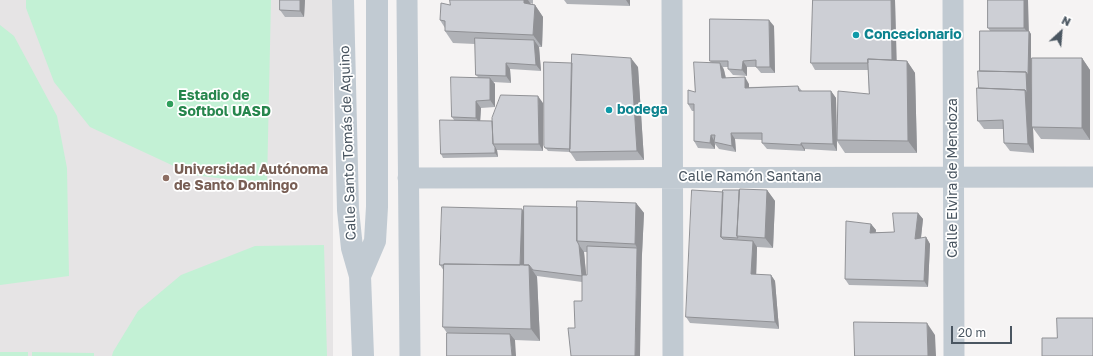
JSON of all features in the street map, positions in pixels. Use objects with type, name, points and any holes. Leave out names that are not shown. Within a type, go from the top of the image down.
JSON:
[{"type":"street","name":"Calle Santo Tomás de Aquino","points":[[343,0],[348,210],[352,248],[360,276],[363,356]]},
{"type":"street","points":[[360,276],[375,241],[377,199],[377,0]]},
{"type":"street","points":[[407,0],[410,356]]},
{"type":"street","points":[[672,0],[673,356]]},
{"type":"street","name":"Calle Elvira de Mendoza","points":[[953,0],[954,356]]},
{"type":"street","name":"Calle Ramón Santana","points":[[408,178],[1093,177]]},
{"type":"shaded area","name":"Universidad Autónoma de Santo Domingo","points":[[0,0],[333,0],[333,356],[0,356]]},
{"type":"green space","name":"Estadio de Softbol UASD","points":[[26,0],[271,0],[267,184],[193,175],[90,127],[54,82],[26,8]]},
{"type":"green space","points":[[0,25],[14,36],[57,116],[67,168],[69,276],[0,285]]},
{"type":"green space","points":[[324,245],[327,356],[112,356],[138,311],[181,275],[255,246]]},
{"type":"green space","points":[[0,352],[28,352],[28,356],[0,356]]},
{"type":"green space","points":[[32,352],[94,353],[94,356],[32,356]]},
{"type":"building","points":[[280,0],[300,0],[300,11],[280,10]]},
{"type":"building","points":[[450,0],[524,0],[524,3],[535,5],[533,35],[445,31],[445,21],[440,20],[441,3],[450,5]]},
{"type":"building","name":"Concecionario","points":[[813,0],[891,0],[892,60],[868,59],[868,63],[811,63]]},
{"type":"building","points":[[988,0],[1024,0],[1024,28],[988,28]]},
{"type":"building","points":[[710,19],[769,20],[770,67],[756,67],[756,60],[743,61],[742,70],[728,69],[728,61],[710,61]]},
{"type":"building","points":[[980,31],[1029,31],[1028,75],[1026,72],[980,71]]},
{"type":"building","points":[[475,38],[534,40],[536,65],[506,63],[506,76],[476,75]]},
{"type":"building","name":"bodega","points":[[572,54],[631,58],[637,151],[570,152]]},
{"type":"building","points":[[1032,58],[1082,58],[1082,128],[1032,127]]},
{"type":"building","points":[[868,59],[907,61],[908,141],[837,140],[838,91],[869,94]]},
{"type":"building","points":[[544,62],[572,63],[570,149],[545,148],[544,146]]},
{"type":"building","points":[[694,62],[720,63],[722,78],[745,77],[745,88],[798,86],[799,91],[831,91],[833,144],[801,143],[801,145],[762,143],[762,133],[731,133],[732,146],[714,142],[715,135],[711,135],[710,143],[694,141],[694,104],[688,104],[688,90],[695,92]]},
{"type":"building","points":[[978,71],[1026,72],[1027,93],[1025,90],[979,88]]},
{"type":"building","points":[[451,77],[490,78],[490,100],[476,101],[476,118],[452,117]]},
{"type":"building","points":[[977,88],[1025,90],[1028,144],[1004,143],[1003,120],[978,121]]},
{"type":"building","points":[[501,95],[538,96],[539,144],[493,144],[492,118]]},
{"type":"building","points":[[440,120],[492,121],[495,153],[441,154]]},
{"type":"building","points":[[740,189],[767,190],[765,238],[737,236]]},
{"type":"building","points":[[692,190],[723,192],[721,237],[723,239],[753,241],[751,274],[771,275],[775,322],[686,317]]},
{"type":"building","points":[[723,190],[739,190],[738,238],[721,237]]},
{"type":"building","points":[[577,201],[636,203],[635,244],[577,241]]},
{"type":"building","points":[[524,206],[577,207],[577,241],[579,245],[582,276],[533,270],[529,265],[524,265]]},
{"type":"building","points":[[442,207],[522,209],[520,265],[440,265]]},
{"type":"building","points":[[893,213],[918,213],[915,239],[926,237],[924,281],[845,279],[846,221],[871,224],[870,233],[894,232]]},
{"type":"building","points":[[587,246],[637,248],[635,356],[571,356],[568,328],[575,328],[574,301],[582,301],[582,275],[587,275]]},
{"type":"building","points":[[444,264],[529,265],[531,329],[443,327]]},
{"type":"building","points":[[1057,318],[1093,318],[1093,356],[1042,356],[1042,338],[1057,338]]},
{"type":"building","points":[[854,322],[927,323],[928,356],[855,356]]},
{"type":"building","points":[[447,333],[510,334],[512,356],[447,356]]},
{"type":"place","name":"Concecionario","points":[[856,35]]},
{"type":"place","name":"Estadio de Softbol UASD","points":[[170,104]]},
{"type":"place","name":"bodega","points":[[609,110]]},
{"type":"place","name":"Universidad Autónoma de Santo Domingo","points":[[166,178]]}]
